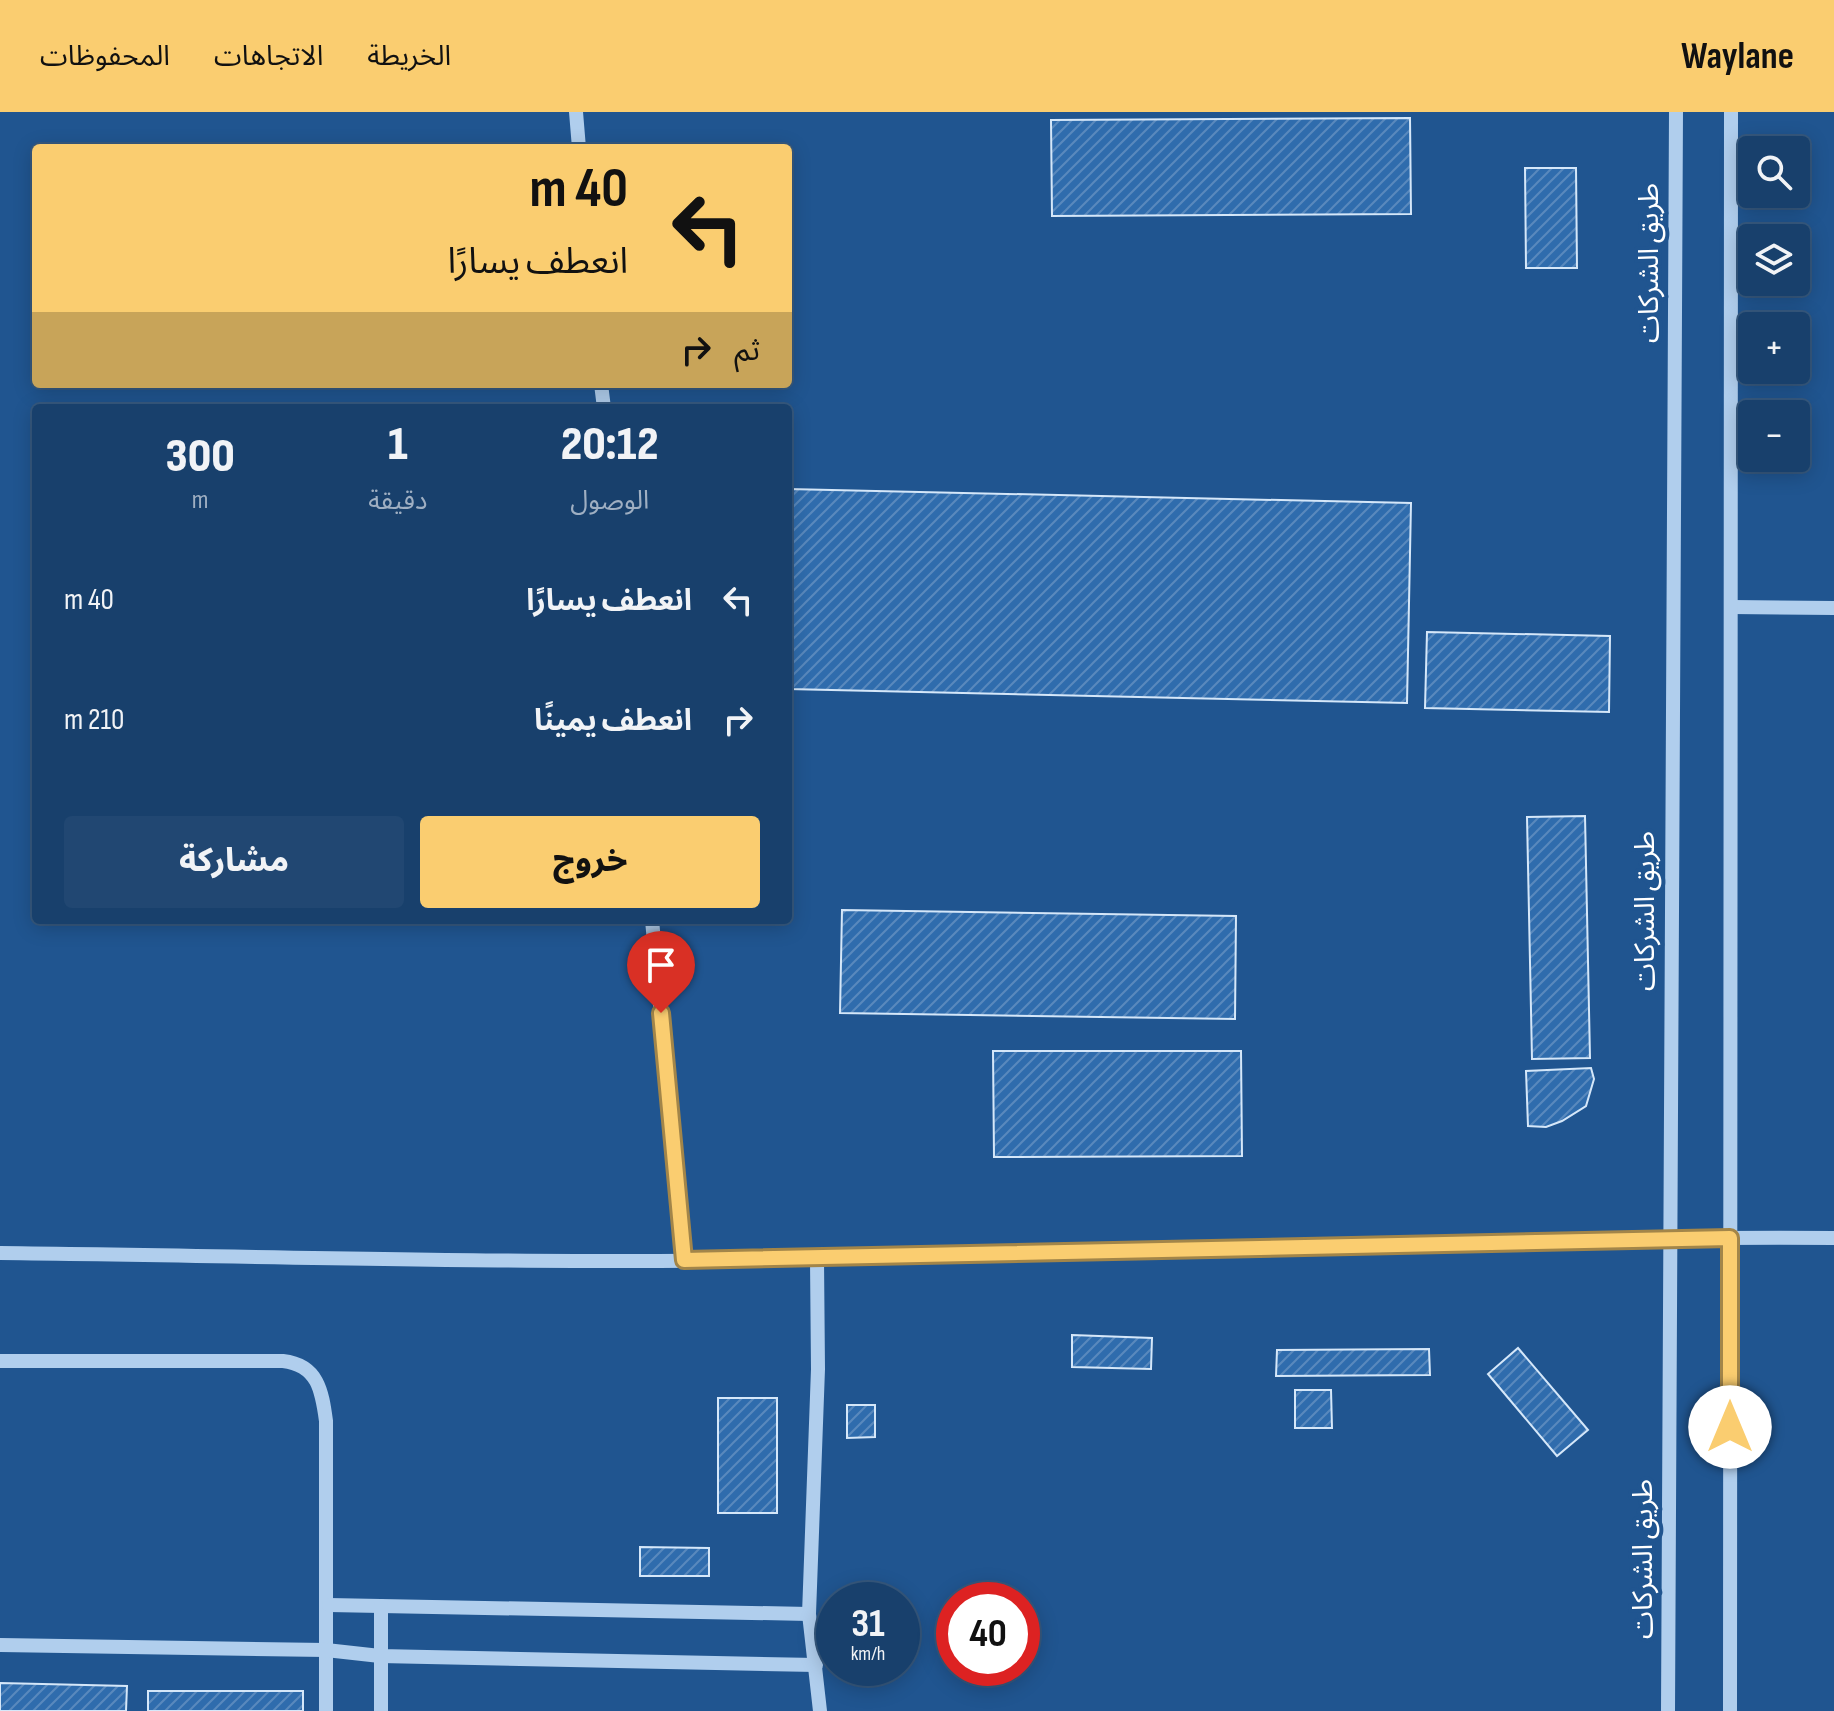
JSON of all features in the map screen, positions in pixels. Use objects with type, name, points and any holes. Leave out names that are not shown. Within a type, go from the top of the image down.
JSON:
[{"type":"street","points":[[576,112],[579,144]]},
{"type":"street","name":"طريق الشركات","points":[[1668,1711],[1676,112]]},
{"type":"street","points":[[1730,1711],[1731,112]]},
{"type":"street","points":[[1731,607],[1834,608]]},
{"type":"street","points":[[652,924],[684,1260]]},
{"type":"street","points":[[0,1253],[817,1260],[1669,1237],[1834,1238]]},
{"type":"street","points":[[0,1645],[326,1650],[380,1656],[816,1665],[809,1614],[818,1369],[817,1260]]},
{"type":"street","points":[[0,1361],[283,1361],[304,1366],[314,1374],[322,1392],[326,1421],[329,1605],[326,1711]]},
{"type":"street","points":[[329,1605],[809,1614]]},
{"type":"street","points":[[381,1606],[381,1711]]},
{"type":"street","points":[[818,1686],[820,1711]]},
{"type":"building","points":[[1410,118],[1411,214],[1052,216],[1051,120]]},
{"type":"building","points":[[1525,168],[1576,168],[1577,268],[1526,268]]},
{"type":"building","points":[[792,489],[1411,503],[1407,703],[792,689]]},
{"type":"building","points":[[1427,632],[1610,636],[1609,712],[1425,708]]},
{"type":"building","points":[[1585,816],[1590,1058],[1532,1059],[1527,817]]},
{"type":"building","points":[[842,910],[1236,916],[1235,1019],[840,1013]]},
{"type":"building","points":[[993,1051],[1241,1051],[1242,1156],[994,1157]]},
{"type":"building","points":[[1591,1068],[1594,1079],[1586,1106],[1546,1127],[1528,1126],[1526,1071]]},
{"type":"building","points":[[1072,1335],[1152,1338],[1151,1369],[1072,1367]]},
{"type":"building","points":[[1518,1348],[1588,1430],[1557,1456],[1488,1374]]},
{"type":"building","points":[[1429,1349],[1430,1375],[1276,1376],[1277,1350]]},
{"type":"building","points":[[1295,1390],[1331,1390],[1332,1428],[1295,1428]]},
{"type":"building","points":[[718,1398],[777,1398],[777,1513],[718,1513]]},
{"type":"building","points":[[847,1405],[875,1405],[875,1437],[847,1438]]},
{"type":"building","points":[[640,1547],[709,1548],[709,1576],[640,1576]]},
{"type":"building","points":[[0,1683],[127,1686],[126,1711],[0,1711]]},
{"type":"building","points":[[148,1691],[303,1691],[303,1711],[148,1711]]},
{"type":"route","points":[[661,1013],[684,1260],[817,1260],[1669,1237],[1730,1238],[1730,1427]]}]
